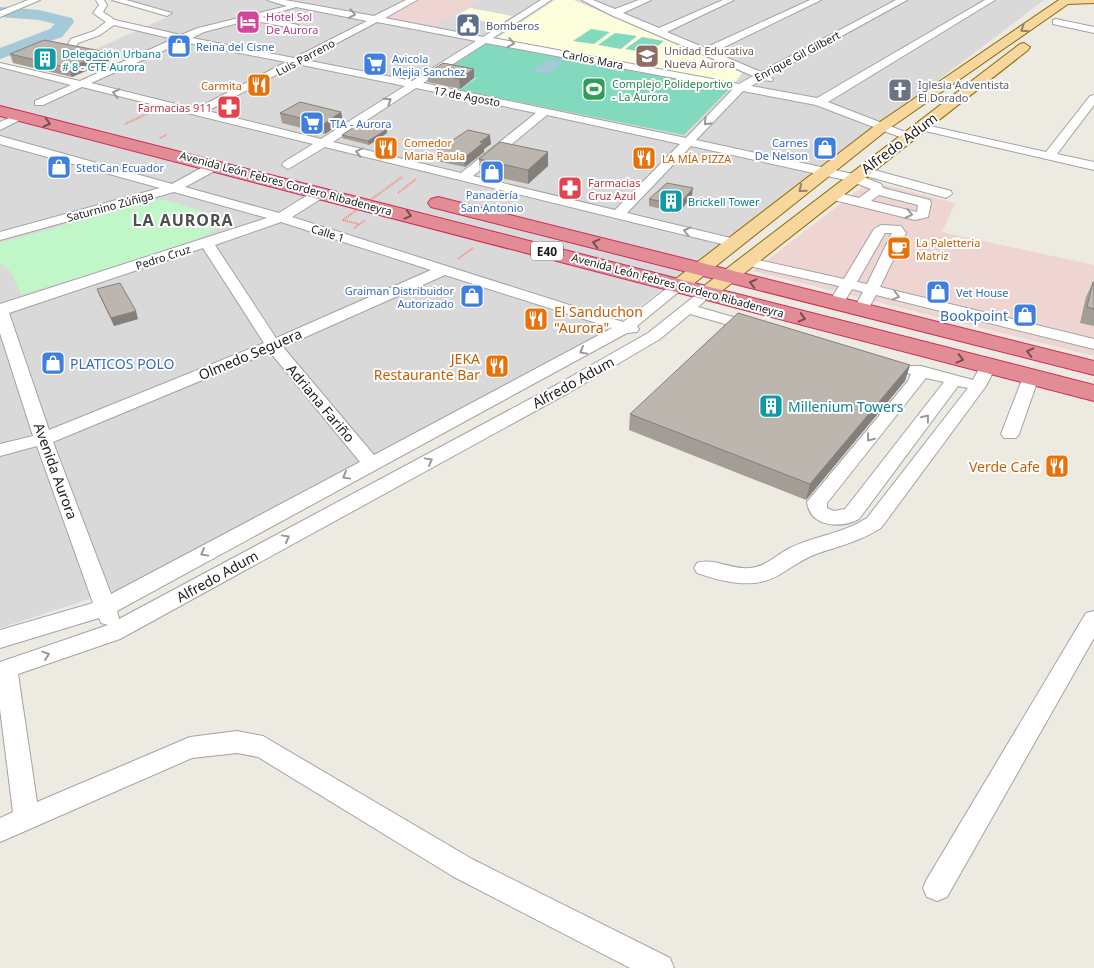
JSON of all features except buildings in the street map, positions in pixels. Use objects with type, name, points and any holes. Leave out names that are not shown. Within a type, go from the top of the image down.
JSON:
[{"type":"highway","name":"Avenida León Febres Cordero Ribadeneyra","points":[[0,92],[125,124],[223,158]]},
{"type":"highway","name":"Avenida León Febres Cordero Ribadeneyra","points":[[0,110],[158,150],[223,158],[326,181],[382,208],[1094,393]]},
{"type":"highway","points":[[158,150],[172,146],[179,140]]},
{"type":"highway","name":"Avenida León Febres Cordero Ribadeneyra","points":[[400,185],[700,270],[1094,368]]},
{"type":"main road","points":[[1063,2],[1088,2],[1094,0]]},
{"type":"main road","name":"Alfredo Adum","points":[[680,285],[882,126],[1063,2]]},
{"type":"main road","name":"Alfredo Adum","points":[[707,292],[1056,22],[1088,2]]},
{"type":"street","points":[[0,14],[36,0]]},
{"type":"street","points":[[70,50],[74,41],[97,33],[112,22],[98,13],[103,5],[101,0]]},
{"type":"street","points":[[116,0],[163,15],[139,28]]},
{"type":"street","name":"Carlos Mara","points":[[272,0],[304,4],[820,102],[882,126],[1094,166]]},
{"type":"street","points":[[39,103],[180,38],[247,17],[314,0]]},
{"type":"street","name":"Luis Parreno","points":[[196,113],[296,62],[375,18],[413,0]]},
{"type":"street","points":[[282,170],[547,0]]},
{"type":"street","points":[[586,0],[820,102],[991,0]]},
{"type":"street","points":[[614,13],[647,0]]},
{"type":"street","points":[[658,32],[730,0]]},
{"type":"street","points":[[705,52],[816,0]]},
{"type":"street","name":"Enrique Gil Gilbert","points":[[619,214],[741,87],[759,75],[903,0]]},
{"type":"street","points":[[247,17],[295,27]]},
{"type":"street","name":"17 de Agosto","points":[[112,22],[411,86],[545,111],[823,172],[859,175]]},
{"type":"street","points":[[1056,22],[1094,30]]},
{"type":"street","points":[[3,65],[734,243]]},
{"type":"street","points":[[1048,156],[1094,98]]},
{"type":"street","points":[[464,177],[545,111]]},
{"type":"street","points":[[0,127],[20,116]]},
{"type":"street","name":"Calle 1","points":[[0,140],[281,218],[654,336]]},
{"type":"street","name":"Saturnino Zúñiga","points":[[0,236],[172,189],[223,158]]},
{"type":"street","points":[[859,175],[875,185],[876,190]]},
{"type":"street","points":[[859,175],[946,194]]},
{"type":"street","name":"Pedro Cruz","points":[[1,310],[281,218],[326,181]]},
{"type":"street","points":[[831,195],[915,216],[923,214],[925,203],[876,190]]},
{"type":"street","points":[[861,203],[876,190]]},
{"type":"street","points":[[836,304],[881,229],[896,229],[899,233],[873,290],[861,310]]},
{"type":"street","name":"Adriana Fariño","points":[[206,242],[272,346],[371,462]]},
{"type":"street","points":[[745,261],[849,284],[1094,344]]},
{"type":"street","name":"Olmedo Seguera","points":[[0,450],[43,439],[272,346],[443,270]]},
{"type":"street","name":"Alfredo Adum","points":[[0,639],[106,606],[371,462],[541,374],[626,327],[680,285]]},
{"type":"street","name":"Alfredo Adum","points":[[3,670],[112,633],[564,388],[654,336],[707,292]]},
{"type":"street","points":[[687,309],[771,332]]},
{"type":"street","name":"Avenida Aurora","points":[[1,310],[43,439],[106,606],[112,633]]},
{"type":"street","points":[[1055,358],[1058,336]]},
{"type":"street","points":[[893,364],[978,386]]},
{"type":"street","points":[[704,568],[743,577],[756,576],[768,572],[797,554],[821,543],[861,533],[874,523],[978,386],[988,366]]},
{"type":"street","points":[[921,371],[914,383],[818,502],[818,511],[822,514],[842,519],[852,514],[954,380]]},
{"type":"street","points":[[541,374],[564,388]]},
{"type":"street","points":[[1010,434],[1031,378]]},
{"type":"street","points":[[938,888],[1094,619]]},
{"type":"street","points":[[3,670],[27,818]]},
{"type":"street","points":[[0,830],[190,748],[237,742],[263,747],[463,868],[660,968]]},
{"type":"path","points":[[125,124],[165,105]]},
{"type":"path","points":[[360,224],[343,220],[429,169]]},
{"type":"path","points":[[340,237],[382,208]]},
{"type":"path","points":[[443,270],[490,236]]},
{"type":"shaded area","points":[[129,0],[1044,0],[615,325],[136,584],[0,628],[0,66],[82,85],[133,61],[89,52],[172,15],[124,3]]},
{"type":"shaded area","points":[[419,0],[479,0],[436,26],[387,17]]},
{"type":"shaded area","name":"Unidad Educativa Nueva Aurora","points":[[555,0],[574,0],[742,73],[735,83],[497,38]]},
{"type":"shaded area","points":[[470,8],[512,16],[500,24],[455,16]]},
{"type":"shaded area","points":[[870,181],[955,203],[942,232],[1094,265],[1094,356],[753,271]]},
{"type":"green space","points":[[591,29],[610,32],[594,44],[573,41]]},
{"type":"green space","points":[[615,33],[637,36],[621,49],[598,45]]},
{"type":"green space","points":[[642,37],[664,41],[649,53],[625,49]]},
{"type":"green space","name":"Complejo Polideportivo - La Aurora","points":[[484,43],[729,89],[684,135],[459,90],[477,78],[441,71]]},
{"type":"green space","points":[[161,199],[232,220],[185,246],[21,295],[11,272],[0,263],[0,243]]},
{"type":"water","points":[[549,59],[564,62],[548,74],[531,71]]},
{"type":"waterway","points":[[0,12],[39,15],[66,22],[56,33],[0,54]]},
{"type":"place","name":"Hotel Sol De Aurora","points":[[248,22]]},
{"type":"place","name":"Bomberos","points":[[468,25]]},
{"type":"place","name":"Reina del Cisne","points":[[179,46]]},
{"type":"place","name":"Unidad Educativa Nueva Aurora","points":[[647,56]]},
{"type":"place","name":"Delegación Urbana # 8 - CTE Aurora","points":[[45,59]]},
{"type":"place","name":"Avicola Mejia Sanchez","points":[[375,64]]},
{"type":"place","name":"Carmita","points":[[259,85]]},
{"type":"place","name":"Complejo Polideportivo - La Aurora","points":[[594,89]]},
{"type":"place","name":"Iglesia Adventista El Dorado","points":[[900,90]]},
{"type":"place","name":"Farmacias 911","points":[[229,107]]},
{"type":"place","name":"TIA - Aurora","points":[[312,123]]},
{"type":"place","name":"Comedor Maria Paula","points":[[386,148]]},
{"type":"place","name":"Carnes De Nelson","points":[[825,148]]},
{"type":"place","name":"LA MÍA PIZZA","points":[[644,158]]},
{"type":"place","name":"StetiCan Ecuador","points":[[59,167]]},
{"type":"place","name":"Panadería San Antonio","points":[[492,172]]},
{"type":"place","name":"Farmacias Cruz Azul","points":[[570,188]]},
{"type":"place","name":"Brickell Tower","points":[[671,201]]},
{"type":"place","name":"La Paletteria Matriz","points":[[899,248]]},
{"type":"place","name":"Vet House","points":[[938,292]]},
{"type":"place","name":"Graiman Distribuidor Autorizado","points":[[472,296]]},
{"type":"place","name":"Bookpoint","points":[[1025,315]]},
{"type":"place","name":"El Sanduchon \"Aurora\"","points":[[536,319]]},
{"type":"place","name":"PLATICOS POLO","points":[[53,363]]},
{"type":"place","name":"JEKA Restaurante Bar","points":[[497,366]]},
{"type":"place","name":"Millenium Towers","points":[[771,406]]},
{"type":"place","name":"Verde Cafe","points":[[1057,466]]},
{"type":"district","name":"LA AURORA","points":[[183,220]]}]
